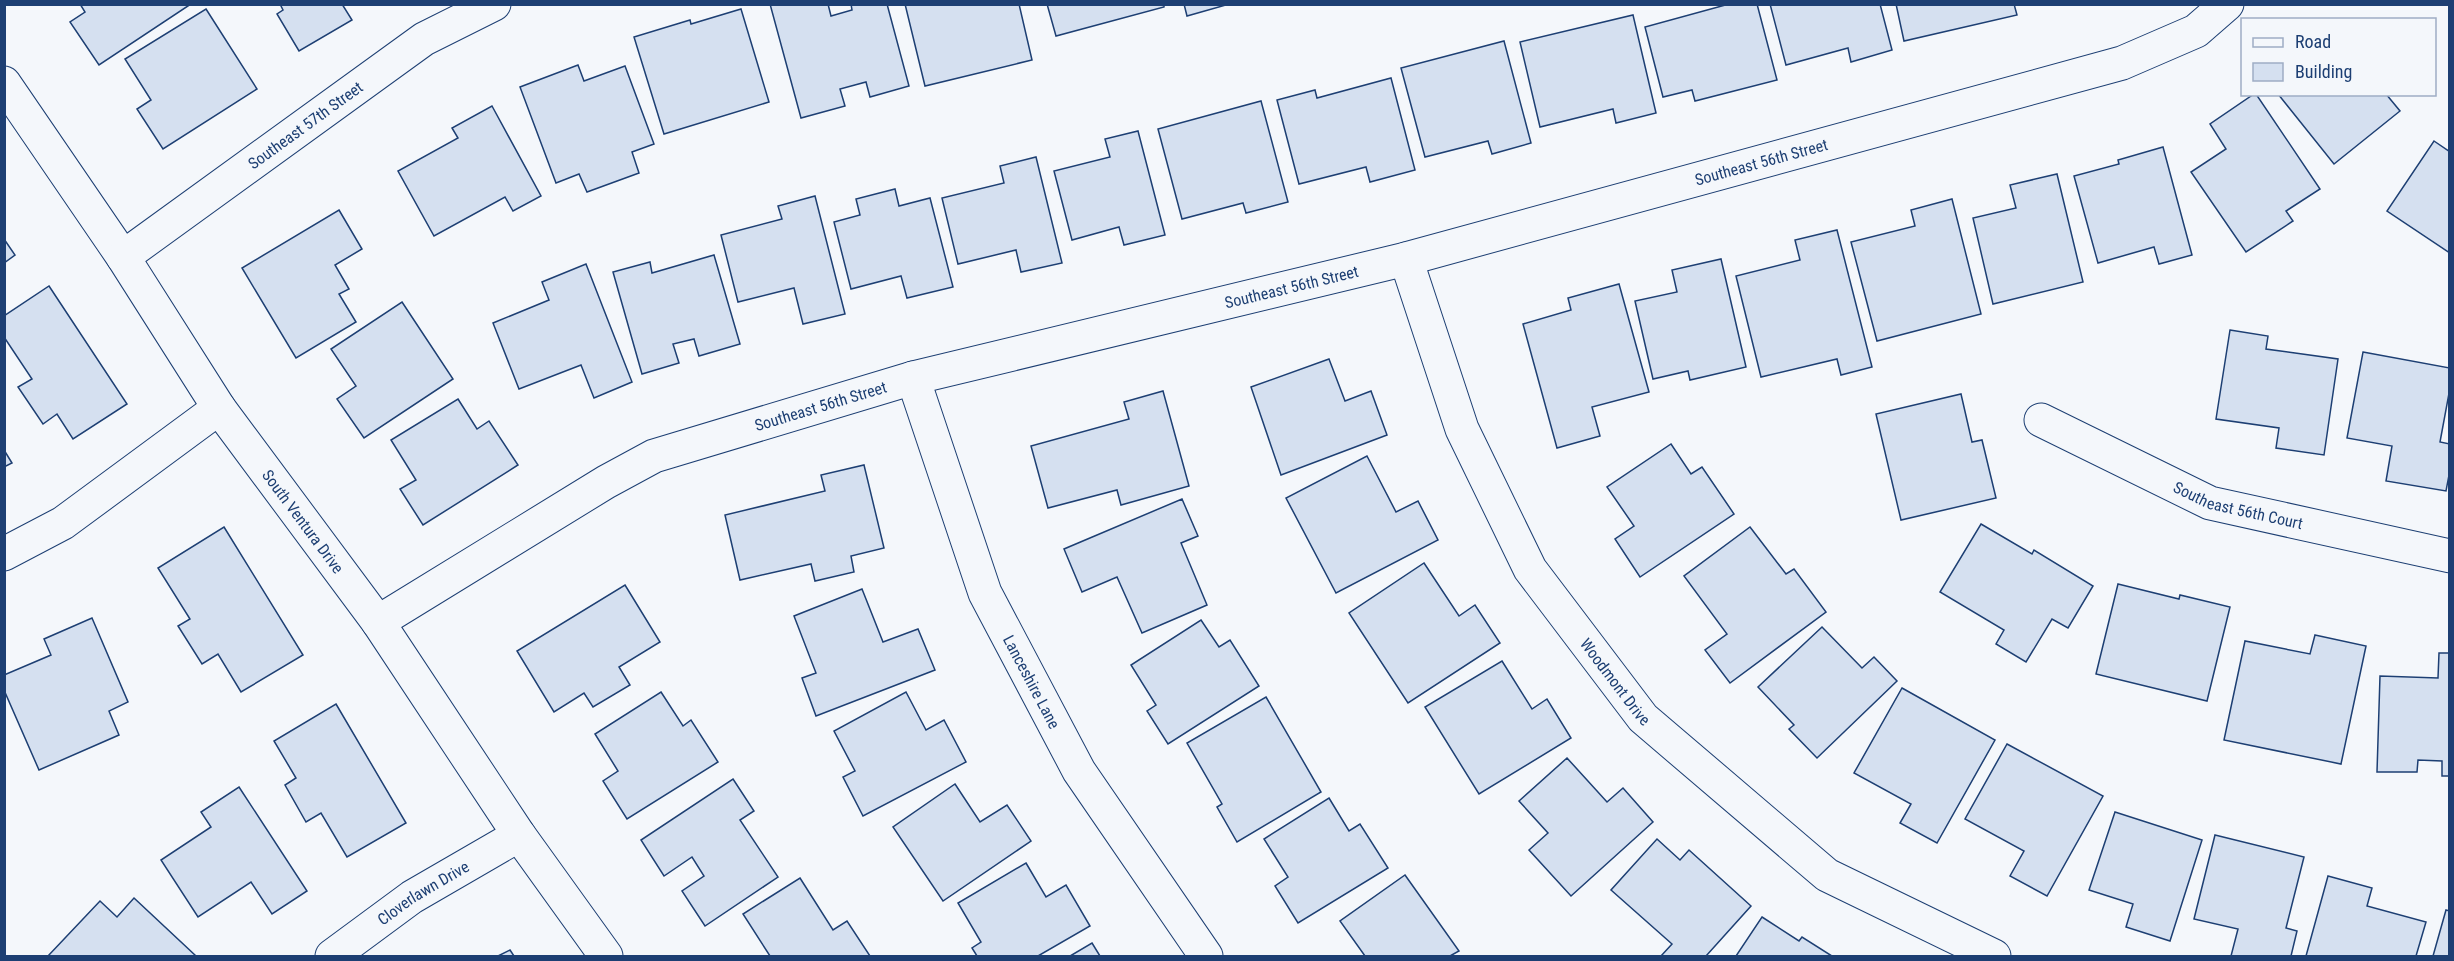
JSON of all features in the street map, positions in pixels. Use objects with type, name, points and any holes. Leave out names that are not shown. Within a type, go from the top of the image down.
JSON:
[{"type":"street","name":"Southeast 57th Street","points":[[123,257],[424,39],[494,4]]},
{"type":"street","name":"Southeast 56th Street","points":[[378,622],[606,482],[654,456],[914,378],[1406,259],[2122,63],[2196,32],[2227,4]]},
{"type":"street","name":"South Ventura Drive","points":[[4,83],[123,257],[219,408],[378,622],[519,835],[606,957]]},
{"type":"street","name":"Woodmont Drive","points":[[1406,259],[1462,429],[1530,568],[1643,718],[1827,875],[1995,957]]},
{"type":"street","name":"Lanceshire Lane","points":[[914,378],[985,593],[1079,771],[1206,957]]},
{"type":"street","points":[[4,554],[63,523],[219,408]]},
{"type":"street","name":"Southeast 56th Court","points":[[2041,420],[2210,503],[2450,556]]},
{"type":"street","name":"Cloverlawn Drive","points":[[332,957],[412,897],[519,835]]},
{"type":"building","points":[[80,4],[191,4],[99,65],[70,22],[85,12]]},
{"type":"building","points":[[280,4],[342,4],[352,20],[299,51],[277,14],[283,10]]},
{"type":"building","points":[[770,4],[828,4],[831,16],[852,10],[851,4],[887,4],[909,86],[870,97],[866,82],[840,89],[845,106],[801,118]]},
{"type":"building","points":[[905,4],[1019,4],[1032,60],[925,86]]},
{"type":"building","points":[[1047,4],[1164,4],[1164,7],[1056,36]]},
{"type":"building","points":[[1184,4],[1226,4],[1226,5],[1187,16]]},
{"type":"building","points":[[1729,4],[1757,4],[1777,80],[1695,101],[1692,90],[1663,97],[1645,27]]},
{"type":"building","points":[[1770,4],[1880,4],[1892,50],[1851,62],[1848,48],[1786,65]]},
{"type":"building","points":[[1896,4],[2014,4],[2017,15],[1904,41]]},
{"type":"building","points":[[206,9],[257,89],[163,149],[137,109],[151,100],[125,59]]},
{"type":"building","points":[[741,9],[769,102],[664,134],[634,37],[690,20],[691,24]]},
{"type":"building","points":[[1633,15],[1656,113],[1616,123],[1613,109],[1540,127],[1520,42]]},
{"type":"building","points":[[1504,41],[1531,143],[1492,154],[1488,141],[1425,157],[1401,68]]},
{"type":"building","points":[[578,65],[584,81],[625,66],[654,144],[632,152],[639,173],[587,192],[579,174],[556,183],[520,87]]},
{"type":"building","points":[[1391,78],[1415,170],[1370,182],[1366,167],[1299,184],[1277,100],[1315,90],[1317,98]]},
{"type":"building","points":[[2251,96],[2257,96],[2320,189],[2286,211],[2293,221],[2246,252],[2191,172],[2226,149],[2210,124]]},
{"type":"building","points":[[2280,96],[2388,96],[2400,111],[2334,164]]},
{"type":"building","points":[[1261,101],[1288,202],[1246,213],[1243,203],[1182,219],[1158,129]]},
{"type":"building","points":[[492,106],[541,196],[513,211],[505,197],[434,236],[398,171],[458,138],[452,128]]},
{"type":"building","points":[[1138,131],[1165,235],[1124,245],[1119,227],[1072,240],[1054,171],[1110,157],[1105,139]]},
{"type":"building","points":[[2434,141],[2450,152],[2450,253],[2387,211]]},
{"type":"building","points":[[2163,147],[2192,255],[2159,264],[2154,247],[2098,263],[2074,176],[2119,164],[2118,160]]},
{"type":"building","points":[[1036,157],[1062,263],[1021,272],[1016,250],[958,264],[942,198],[1004,183],[1000,166]]},
{"type":"building","points":[[2057,174],[2083,282],[1993,304],[1973,218],[2016,208],[2010,185]]},
{"type":"building","points":[[895,189],[899,206],[930,198],[953,287],[907,298],[901,276],[851,289],[834,222],[860,215],[856,199]]},
{"type":"building","points":[[815,196],[845,314],[803,324],[794,288],[738,302],[721,235],[782,219],[778,206]]},
{"type":"building","points":[[1952,199],[1981,314],[1877,341],[1851,242],[1915,226],[1911,210]]},
{"type":"building","points":[[339,210],[362,249],[335,265],[349,289],[339,294],[356,322],[296,358],[242,268]]},
{"type":"building","points":[[1837,230],[1872,367],[1841,375],[1837,359],[1761,377],[1736,276],[1800,260],[1795,240]]},
{"type":"building","points":[[4,239],[15,255],[4,263]]},
{"type":"building","points":[[714,255],[740,344],[699,356],[694,339],[673,344],[679,363],[642,374],[613,272],[650,262],[652,273]]},
{"type":"building","points":[[1721,259],[1746,367],[1690,380],[1688,371],[1653,379],[1635,301],[1677,292],[1672,270]]},
{"type":"building","points":[[586,264],[632,382],[594,398],[581,365],[519,389],[493,323],[549,300],[542,282]]},
{"type":"building","points":[[1619,284],[1649,392],[1592,407],[1600,436],[1557,448],[1523,324],[1571,310],[1568,298]]},
{"type":"building","points":[[49,286],[127,404],[73,439],[57,414],[43,424],[18,387],[32,379],[4,337],[4,316]]},
{"type":"building","points":[[402,302],[453,379],[364,438],[337,399],[356,386],[331,349]]},
{"type":"building","points":[[2230,330],[2268,336],[2266,349],[2338,359],[2324,455],[2276,448],[2279,428],[2216,419]]},
{"type":"building","points":[[2363,352],[2450,368],[2450,388],[2440,442],[2450,444],[2450,470],[2446,491],[2386,481],[2392,446],[2347,438]]},
{"type":"building","points":[[1329,359],[1345,401],[1371,391],[1387,435],[1281,475],[1251,387]]},
{"type":"building","points":[[1163,391],[1189,486],[1121,505],[1117,490],[1048,508],[1031,446],[1129,419],[1124,402]]},
{"type":"building","points":[[1961,394],[1972,442],[1982,440],[1996,498],[1901,520],[1876,414]]},
{"type":"building","points":[[458,399],[477,429],[489,421],[518,465],[423,525],[400,489],[416,480],[391,440]]},
{"type":"building","points":[[1671,444],[1691,474],[1702,467],[1734,514],[1640,577],[1615,539],[1634,526],[1607,487]]},
{"type":"building","points":[[4,450],[12,463],[4,467]]},
{"type":"building","points":[[1367,456],[1396,512],[1418,501],[1438,540],[1336,593],[1286,498]]},
{"type":"building","points":[[864,465],[884,548],[851,556],[854,572],[815,581],[811,564],[740,580],[725,515],[825,491],[821,475]]},
{"type":"building","points":[[1182,499],[1198,536],[1181,543],[1207,605],[1142,633],[1117,577],[1082,592],[1064,549]]},
{"type":"building","points":[[1981,524],[2032,554],[2034,550],[2093,586],[2068,628],[2052,619],[2026,662],[1996,644],[2004,630],[1940,592]]},
{"type":"building","points":[[224,527],[303,655],[241,692],[218,654],[202,664],[178,626],[190,619],[158,568]]},
{"type":"building","points":[[1750,527],[1786,574],[1794,569],[1826,612],[1730,683],[1705,650],[1727,634],[1684,576]]},
{"type":"building","points":[[1424,563],[1459,616],[1475,605],[1500,643],[1408,703],[1349,613]]},
{"type":"building","points":[[2118,584],[2179,599],[2180,595],[2230,607],[2207,701],[2096,674]]},
{"type":"building","points":[[625,585],[660,642],[619,667],[630,685],[593,707],[584,693],[554,712],[517,651]]},
{"type":"building","points":[[862,589],[883,642],[918,629],[935,670],[816,716],[802,678],[816,673],[794,616]]},
{"type":"building","points":[[92,618],[128,702],[109,711],[119,735],[39,770],[4,690],[4,675],[51,655],[44,639]]},
{"type":"building","points":[[1201,620],[1219,647],[1230,640],[1259,686],[1168,744],[1147,711],[1156,705],[1131,665]]},
{"type":"building","points":[[1822,627],[1862,668],[1874,657],[1897,681],[1817,758],[1789,729],[1794,725],[1758,687]]},
{"type":"building","points":[[2315,635],[2366,646],[2341,764],[2224,740],[2245,641],[2310,654]]},
{"type":"building","points":[[2439,653],[2450,653],[2450,776],[2442,776],[2442,761],[2418,760],[2417,772],[2377,772],[2380,676],[2438,678]]},
{"type":"building","points":[[1502,661],[1532,709],[1547,699],[1571,738],[1479,794],[1425,707]]},
{"type":"building","points":[[1902,688],[1995,740],[1937,843],[1900,823],[1911,804],[1854,773]]},
{"type":"building","points":[[661,692],[683,726],[691,720],[718,762],[627,819],[603,781],[618,771],[595,734]]},
{"type":"building","points":[[906,692],[926,730],[944,720],[966,762],[863,816],[843,777],[855,771],[834,731]]},
{"type":"building","points":[[1266,697],[1321,792],[1237,842],[1217,807],[1222,804],[1187,743]]},
{"type":"building","points":[[336,704],[406,823],[347,857],[321,813],[306,822],[285,785],[296,778],[274,741]]},
{"type":"building","points":[[2007,744],[2103,796],[2047,896],[2010,876],[2024,851],[1965,819]]},
{"type":"building","points":[[1567,758],[1607,802],[1623,788],[1653,822],[1571,896],[1529,850],[1548,833],[1519,801]]},
{"type":"building","points":[[733,779],[754,811],[740,820],[778,877],[705,926],[682,891],[704,876],[692,857],[664,876],[641,840]]},
{"type":"building","points":[[955,784],[980,822],[1007,805],[1031,841],[943,901],[893,827]]},
{"type":"building","points":[[239,787],[307,891],[272,914],[251,882],[198,917],[161,860],[211,827],[201,812]]},
{"type":"building","points":[[1329,798],[1349,831],[1360,824],[1388,868],[1298,923],[1275,886],[1288,877],[1264,839]]},
{"type":"building","points":[[2115,812],[2202,840],[2170,941],[2126,927],[2133,904],[2089,890]]},
{"type":"building","points":[[2215,835],[2304,857],[2286,928],[2297,931],[2291,956],[2231,956],[2238,929],[2194,919]]},
{"type":"building","points":[[1657,839],[1680,860],[1689,850],[1751,906],[1706,956],[1661,956],[1672,944],[1611,890]]},
{"type":"building","points":[[1026,863],[1046,897],[1066,885],[1090,926],[1038,956],[977,956],[972,948],[981,942],[958,903]]},
{"type":"building","points":[[1405,875],[1459,951],[1450,956],[1365,956],[1340,921]]},
{"type":"building","points":[[2328,876],[2372,888],[2367,906],[2426,922],[2416,956],[2306,956]]},
{"type":"building","points":[[800,878],[833,930],[847,921],[870,956],[770,956],[743,914]]},
{"type":"building","points":[[134,898],[196,956],[48,956],[100,901],[117,917]]},
{"type":"building","points":[[2446,910],[2450,911],[2450,956],[2433,956]]},
{"type":"building","points":[[1762,917],[1799,941],[1802,937],[1832,956],[1736,956]]},
{"type":"building","points":[[1092,943],[1100,956],[1070,956]]},
{"type":"building","points":[[510,950],[514,956],[498,956]]}]
